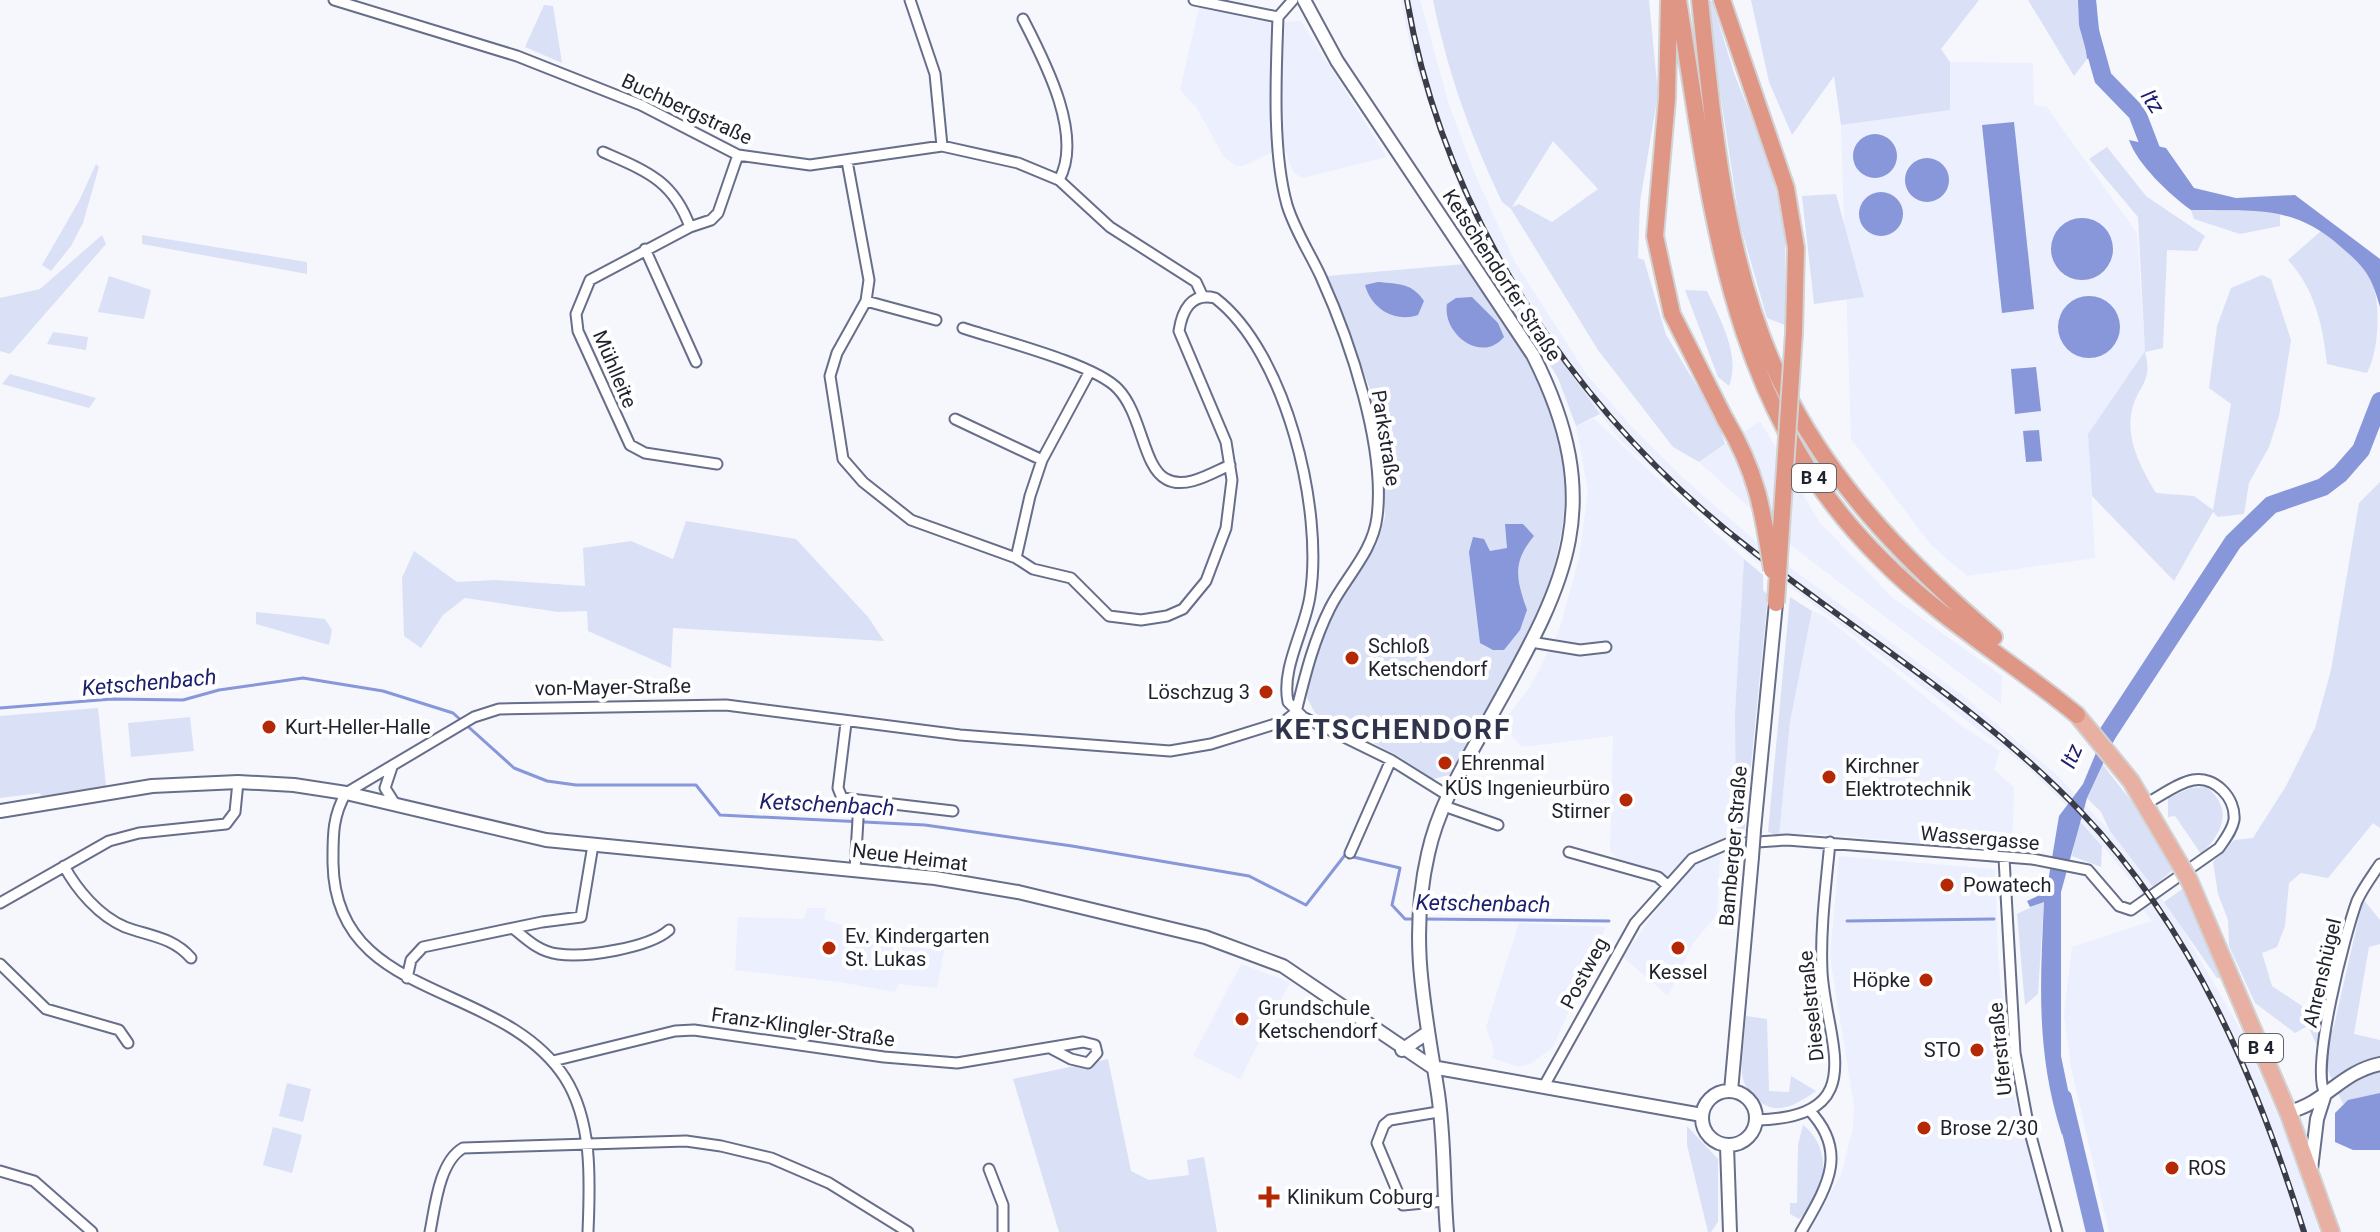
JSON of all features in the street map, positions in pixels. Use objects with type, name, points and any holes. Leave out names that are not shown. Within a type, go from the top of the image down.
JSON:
[{"type":"highway","points":[[1669,0],[1667,99],[1655,236],[1672,314],[1750,465],[1764,509],[1776,603]]},
{"type":"highway","name":"B 4","points":[[1678,0],[1707,188],[1737,317],[1754,366],[1796,450],[1836,507],[1882,561],[2077,715]]},
{"type":"highway","name":"B 4","points":[[1700,0],[1719,153],[1743,273],[1770,355],[1789,399],[1832,467],[1924,577],[2033,670],[2077,715]]},
{"type":"highway","points":[[1722,0],[1773,140],[1786,188],[1796,248],[1794,333],[1776,603]]},
{"type":"main road","name":"B 4","points":[[2077,715],[2147,803],[2185,873],[2288,1112],[2331,1232]]},
{"type":"street","name":"Buchbergstraße","points":[[334,0],[517,56],[641,105],[738,155],[810,165],[942,146],[1018,163],[1059,180],[1110,227],[1196,282],[1203,297],[1215,298],[1227,307],[1257,349],[1282,396],[1301,459],[1312,573],[1306,615],[1287,682],[1288,702],[1296,712]]},
{"type":"street","points":[[910,0],[935,74],[942,146]]},
{"type":"street","points":[[1194,0],[1278,17],[1293,0]]},
{"type":"street","name":"Ketschendorfer Straße","points":[[1304,0],[1337,61],[1519,332],[1553,397],[1571,469],[1573,518],[1563,572],[1531,642],[1446,800],[1428,853],[1418,919],[1417,966],[1438,1112],[1447,1232]]},
{"type":"street","name":"Parkstraße","points":[[1278,17],[1279,152],[1284,194],[1355,365],[1370,428],[1378,515],[1365,552],[1331,605],[1320,630],[1308,661],[1296,712]]},
{"type":"street","points":[[1023,19],[1057,95],[1066,154],[1059,180]]},
{"type":"street","points":[[603,152],[657,178],[682,205],[690,227]]},
{"type":"street","name":"Mühlleite","points":[[717,464],[645,453],[630,445],[578,331],[576,314],[590,280],[645,249],[711,220],[718,213],[738,155]]},
{"type":"street","points":[[847,161],[869,280],[866,301],[837,353],[830,376],[843,459],[863,482],[911,520],[1016,558],[1033,569],[1077,581],[1099,610],[1109,616],[1141,620],[1177,613],[1196,597],[1218,550],[1232,500],[1230,465],[1217,417],[1181,341],[1182,315],[1191,302],[1203,297]]},
{"type":"street","points":[[645,249],[696,362]]},
{"type":"street","points":[[866,301],[936,320]]},
{"type":"street","points":[[963,328],[1090,371],[1115,385],[1129,401],[1144,434],[1149,461],[1163,478],[1180,483],[1230,465]]},
{"type":"street","points":[[1016,558],[1042,460],[1090,371]]},
{"type":"street","points":[[955,419],[1042,460]]},
{"type":"street","name":"Bamberger Straße","points":[[1731,1091],[1776,603]]},
{"type":"street","points":[[1531,642],[1580,650],[1606,647]]},
{"type":"street","name":"von-Mayer-Straße","points":[[346,793],[474,717],[499,709],[529,706],[726,705],[846,723],[1170,751],[1211,744],[1285,721],[1296,712]]},
{"type":"street","points":[[1296,712],[1391,760],[1446,800],[1498,825]]},
{"type":"street","points":[[846,723],[839,794],[845,800],[859,807],[953,811]]},
{"type":"street","points":[[1350,853],[1391,760]]},
{"type":"street","points":[[394,766],[385,788],[398,806]]},
{"type":"street","name":"Wassergasse","points":[[1666,884],[1692,859],[1727,844],[1762,840],[1830,842],[2032,859],[2079,867],[2096,875],[2119,906],[2131,910],[2219,848],[2229,834],[2234,818],[2228,797],[2205,780],[2192,780],[2147,803]]},
{"type":"street","points":[[0,903],[109,841],[139,833],[226,824],[235,812],[238,782]]},
{"type":"street","name":"Neue Heimat","points":[[0,811],[152,786],[238,782],[346,793],[519,835],[855,870],[1018,892],[1227,944],[1308,981],[1402,1050],[1432,1067]]},
{"type":"street","points":[[346,793],[337,809],[333,828],[337,896],[344,916],[365,947],[388,968],[506,1022],[553,1061],[567,1081],[587,1142],[588,1232]]},
{"type":"street","points":[[855,870],[859,807]]},
{"type":"street","name":"Dieselstraße","points":[[1809,1110],[1826,1093],[1836,1065],[1822,968],[1830,842]]},
{"type":"street","points":[[407,978],[411,960],[423,947],[581,917],[593,845]]},
{"type":"street","points":[[1569,852],[1658,877],[1666,884]]},
{"type":"street","name":"Uferstraße","points":[[2004,858],[2015,1053],[2029,1129],[2057,1232]]},
{"type":"street","name":"Ahrenshügel","points":[[2325,1094],[2319,1081],[2323,1050],[2350,923],[2363,889],[2380,864]]},
{"type":"street","points":[[64,866],[72,881],[110,920],[170,940],[191,958]]},
{"type":"street","name":"Postweg","points":[[1544,1086],[1635,923],[1666,884]]},
{"type":"street","points":[[514,929],[542,950],[572,955],[650,941],[669,930]]},
{"type":"street","points":[[0,964],[46,1009],[119,1030],[128,1043]]},
{"type":"street","name":"Franz-Klingler-Straße","points":[[553,1061],[675,1031],[694,1030],[884,1057],[957,1063],[1052,1049]]},
{"type":"street","points":[[1402,1050],[1427,1033]]},
{"type":"street","points":[[2288,1112],[2312,1105],[2349,1074],[2380,1064]]},
{"type":"street","points":[[1432,1067],[1702,1115]]},
{"type":"street","points":[[1731,1091],[1750,1100],[1757,1120],[1747,1139],[1727,1146],[1708,1136],[1702,1115],[1711,1098],[1731,1091]]},
{"type":"street","points":[[2310,1172],[2315,1131],[2325,1094]]},
{"type":"street","points":[[1757,1120],[1800,1115],[1809,1110],[1826,1132],[1833,1161],[1822,1196],[1801,1232]]},
{"type":"street","points":[[1438,1112],[1390,1120],[1384,1125],[1377,1143],[1403,1205],[1444,1201]]},
{"type":"street","points":[[430,1232],[444,1174],[458,1151],[471,1147],[686,1141],[755,1154],[836,1186],[906,1231]]},
{"type":"street","points":[[1727,1146],[1730,1232]]},
{"type":"street","points":[[989,1169],[1003,1205],[1003,1232]]},
{"type":"street","points":[[0,1171],[34,1181],[92,1232]]},
{"type":"shaded area","points":[[1401,0],[1420,0],[1449,105],[1477,179],[1515,262],[1587,375],[1632,427],[1682,477],[1759,544],[1966,698],[2058,776],[2110,831],[2177,919],[2242,1033],[2292,1148],[2319,1232],[2109,1232],[2071,1067],[2064,1015],[2072,947],[2151,921],[2136,899],[2142,894],[2077,815],[2020,761],[1751,557],[1619,439],[1528,316],[1499,269],[1461,193],[1413,60]]},
{"type":"shaded area","points":[[1433,0],[1649,0],[1658,94],[1640,202],[1638,258],[1644,260],[1666,335],[1718,421],[1725,444],[1699,462],[1673,447],[1598,350],[1511,209],[1502,202],[1461,103]],"holes":[[[1553,141],[1598,189],[1552,222],[1519,204],[1512,207]]]},
{"type":"shaded area","points":[[1706,0],[1712,1],[1734,73],[1770,165],[1785,228],[1785,325],[1767,318],[1740,224]]},
{"type":"shaded area","points":[[1751,0],[1979,0],[1941,49],[1950,62],[1950,110],[1841,125],[1834,76],[1792,135],[1769,82]]},
{"type":"shaded area","points":[[2028,0],[2079,0],[2087,59],[2074,76]]},
{"type":"shaded area","points":[[1200,4],[1282,22],[1301,21],[1387,157],[1302,178],[1293,172],[1284,147],[1243,166],[1236,166],[1224,157],[1197,108],[1180,90]]},
{"type":"shaded area","points":[[544,5],[553,6],[562,63],[525,47]]},
{"type":"shaded area","points":[[1950,62],[2033,63],[2034,105],[2047,107],[2137,233],[2145,352],[2088,434],[2095,558],[1967,576],[1931,545],[1851,439],[1841,125],[1949,110]]},
{"type":"shaded area","points":[[2107,147],[2146,196],[2205,236],[2197,251],[2167,250],[2163,348],[2145,352],[2146,377],[2132,410],[2133,443],[2140,464],[2156,493],[2194,496],[2213,510],[2231,404],[2209,388],[2217,326],[2231,288],[2262,275],[2271,279],[2291,340],[2279,416],[2269,447],[2249,483],[2244,514],[2218,517],[2213,512],[2174,581],[2092,496],[2088,434],[2145,351],[2138,217],[2089,159]]},
{"type":"shaded area","points":[[96,164],[99,167],[83,223],[71,246],[51,271],[42,265],[79,201]]},
{"type":"shaded area","points":[[1836,194],[1864,297],[1814,304],[1802,196]]},
{"type":"shaded area","points":[[2191,210],[2269,211],[2280,214],[2280,226],[2240,234],[2194,219]]},
{"type":"shaded area","points":[[2322,230],[2356,258],[2372,277],[2377,326],[2367,373],[2327,364],[2316,309],[2305,283],[2288,260]]},
{"type":"shaded area","points":[[102,235],[106,244],[10,354],[0,351],[0,298],[40,289]]},
{"type":"shaded area","points":[[142,235],[307,262],[307,274],[142,244]]},
{"type":"shaded area","points":[[1465,264],[1518,345],[1544,395],[1560,447],[1564,498],[1559,547],[1545,594],[1525,640],[1449,775],[1433,779],[1400,757],[1315,713],[1307,698],[1308,676],[1324,632],[1349,585],[1377,544],[1385,517],[1382,452],[1370,389],[1327,276]]},
{"type":"shaded area","points":[[109,276],[151,290],[144,319],[98,312]]},
{"type":"shaded area","points":[[1512,290],[1600,414],[1576,426],[1558,378],[1506,293]]},
{"type":"shaded area","points":[[1685,290],[1707,291],[1718,313],[1731,350],[1729,386],[1718,377]]},
{"type":"shaded area","points":[[53,332],[88,337],[86,350],[47,344]]},
{"type":"shaded area","points":[[10,374],[96,398],[89,408],[2,384]]},
{"type":"shaded area","points":[[1594,419],[1744,559],[1735,713],[1736,837],[1721,838],[1717,915],[1693,943],[1668,996],[1623,957],[1671,890],[1664,873],[1618,859],[1610,851],[1613,736],[1522,747],[1501,724],[1530,687],[1560,628],[1579,558],[1588,490],[1576,426]]},
{"type":"shaded area","points":[[1760,421],[1820,523],[1892,597],[2002,676],[2001,704],[1793,547],[1699,462]]},
{"type":"shaded area","points":[[2380,482],[2380,828],[2373,823],[2328,878],[2301,873],[2289,883],[2285,926],[2277,947],[2262,953],[2272,986],[2320,1018],[2295,1033],[2255,1003],[2229,946],[2228,920],[2218,894],[2213,862],[2234,840],[2253,838],[2286,786],[2315,728],[2331,670],[2359,503]]},
{"type":"shaded area","points":[[686,521],[796,539],[868,617],[884,641],[673,628],[671,668],[588,631],[587,611],[558,612],[465,598],[443,615],[421,648],[404,636],[402,578],[414,551],[457,582],[495,580],[585,586],[583,548],[631,541],[673,559]]},
{"type":"shaded area","points":[[1744,559],[1763,575],[1763,590],[1768,595],[1744,835],[1736,837],[1735,713]]},
{"type":"shaded area","points":[[1790,597],[1812,611],[1790,722],[1779,836],[1768,832]]},
{"type":"shaded area","points":[[1812,611],[1824,616],[1959,724],[2000,751],[1994,770],[2014,787],[2012,851],[1810,833],[1779,836],[1790,722]]},
{"type":"shaded area","points":[[256,612],[325,619],[332,630],[329,645],[256,624]]},
{"type":"shaded area","points":[[98,708],[106,786],[42,799],[40,793],[0,798],[0,716]]},
{"type":"shaded area","points":[[190,717],[194,751],[131,757],[128,723]]},
{"type":"shaded area","points":[[2103,765],[2132,802],[2174,869],[2153,887],[2110,831],[2101,812],[2087,798]]},
{"type":"shaded area","points":[[2206,787],[2215,795],[2223,812],[2220,829],[2201,854],[2175,816],[2168,817],[2168,798],[2191,788]]},
{"type":"shaded area","points":[[2079,820],[2102,846],[2101,867],[2072,856]]},
{"type":"shaded area","points":[[1839,856],[1995,869],[1998,957],[2012,1089],[2050,1232],[1809,1232],[1841,1175],[1853,1128],[1854,1106],[1830,957]]},
{"type":"shaded area","points":[[2185,887],[2223,978],[2217,978],[2164,902]]},
{"type":"shaded area","points":[[2363,899],[2380,920],[2380,944],[2369,947],[2354,1034],[2380,1040],[2380,1093],[2343,1104],[2308,1026],[2333,1030]]},
{"type":"shaded area","points":[[2044,901],[2038,994],[2025,1005],[2017,914]]},
{"type":"shaded area","name":"Ev. Kindergarten St. Lukas","points":[[807,908],[826,908],[824,919],[900,945],[944,951],[937,988],[899,984],[895,992],[840,982],[735,970],[738,917],[804,919]]},
{"type":"shaded area","points":[[1519,923],[1606,927],[1553,1047],[1532,1063],[1519,1067],[1492,1058],[1494,1050],[1486,1027]]},
{"type":"shaded area","name":"Grundschule Ketschendorf","points":[[1241,964],[1290,982],[1240,1079],[1193,1056]]},
{"type":"shaded area","points":[[1746,1016],[1767,1019],[1769,1091],[1789,1092],[1791,1076],[1816,1091],[1784,1108],[1768,1106],[1752,1095],[1742,1073]]},
{"type":"shaded area","points":[[1108,1059],[1131,1171],[1149,1180],[1189,1175],[1187,1160],[1204,1157],[1217,1232],[1059,1232],[1013,1079]]},
{"type":"shaded area","points":[[287,1083],[311,1089],[303,1122],[279,1116]]},
{"type":"shaded area","points":[[1803,1125],[1819,1147],[1823,1172],[1816,1198],[1799,1219],[1790,1214],[1790,1203],[1797,1203],[1798,1145]]},
{"type":"shaded area","points":[[1687,1126],[1718,1159],[1718,1222],[1711,1232],[1708,1232],[1687,1145]]},
{"type":"shaded area","points":[[273,1127],[302,1135],[292,1173],[263,1165]]},
{"type":"water","points":[[2079,0],[2096,0],[2101,49],[2087,59]]},
{"type":"water","points":[[2014,122],[2034,309],[2002,313],[1982,125]]},
{"type":"water","points":[[1875,134],[1891,140],[1897,156],[1891,172],[1875,178],[1859,172],[1853,156],[1859,140]]},
{"type":"water","points":[[2129,140],[2166,148],[2194,188],[2236,198],[2295,195],[2380,259],[2380,307],[2362,267],[2323,233],[2288,216],[2271,213],[2191,210],[2155,178],[2139,159]]},
{"type":"water","points":[[1927,158],[1943,164],[1949,180],[1943,196],[1927,202],[1911,196],[1905,180],[1911,164]]},
{"type":"water","points":[[1881,192],[1897,198],[1903,214],[1897,230],[1881,236],[1865,230],[1859,214],[1865,198]]},
{"type":"water","points":[[2082,218],[2094,220],[2104,227],[2111,237],[2111,261],[2104,271],[2094,278],[2082,280],[2070,278],[2060,271],[2053,261],[2051,249],[2053,237],[2060,227],[2070,220]]},
{"type":"water","points":[[1378,282],[1415,291],[1424,301],[1418,315],[1400,317],[1378,307],[1365,285]]},
{"type":"water","points":[[2089,296],[2101,298],[2111,305],[2118,315],[2118,339],[2111,349],[2101,356],[2089,358],[2077,356],[2067,349],[2060,339],[2058,327],[2060,315],[2067,305],[2077,298]]},
{"type":"water","points":[[1472,297],[1498,323],[1504,337],[1495,345],[1475,346],[1465,342],[1451,326],[1447,304],[1456,298]]},
{"type":"water","points":[[2036,367],[2041,411],[2015,414],[2011,369]]},
{"type":"water","points":[[2039,430],[2042,461],[2026,462],[2023,431]]},
{"type":"water","points":[[1505,524],[1523,524],[1534,536],[1522,554],[1518,571],[1527,610],[1520,630],[1504,650],[1493,650],[1480,643],[1469,552],[1473,537],[1484,539],[1490,551],[1507,548]]},
{"type":"water","points":[[2113,712],[2124,719],[2087,798],[2061,892],[2061,1056],[2073,1114],[2062,1135],[2044,1048],[2041,991],[2044,902],[2030,907],[2027,901],[2044,893],[2047,888],[2059,816],[2083,784]]},
{"type":"water","points":[[2380,1093],[2380,1150],[2353,1150],[2335,1142],[2335,1113],[2348,1100]]},
{"type":"waterway","name":"Itz","points":[[2087,0],[2088,24],[2103,78],[2137,113],[2157,165]]},
{"type":"waterway","name":"Itz","points":[[2106,736],[2233,542],[2271,505],[2323,487],[2340,474],[2361,450],[2380,401]]},
{"type":"waterway","name":"Ketschenbach","points":[[0,708],[112,699],[183,700],[219,690],[303,678],[383,691],[453,713],[514,768],[547,781],[576,785],[696,785],[720,815],[925,825],[1072,846],[1249,876],[1306,905],[1345,855],[1400,868],[1392,905],[1405,919],[1415,919]]},
{"type":"waterway","name":"Ketschenbach","points":[[1422,919],[1609,921]]},
{"type":"waterway","name":"Ketschenbach","points":[[1847,921],[1994,919]]},
{"type":"waterway","name":"Itz","points":[[2063,1098],[2095,1232]]},
{"type":"railway","points":[[1407,0],[1426,82],[1453,161],[1487,236],[1529,309],[1578,377],[1632,441],[1691,500],[1755,553],[1923,676],[2005,741],[2081,812],[2121,857],[2188,956],[2217,1009],[2265,1119],[2304,1232]]},
{"type":"place","name":"Schloß Ketschendorf","points":[[1352,658]]},
{"type":"place","name":"Löschzug 3","points":[[1266,692]]},
{"type":"place","name":"Kurt-Heller-Halle","points":[[269,727]]},
{"type":"place","name":"Ehrenmal","points":[[1445,763]]},
{"type":"place","name":"Kirchner Elektrotechnik","points":[[1829,777]]},
{"type":"place","name":"KÜS Ingenieurbüro Stirner","points":[[1626,800]]},
{"type":"place","name":"Powatech","points":[[1947,885]]},
{"type":"place","name":"Ev. Kindergarten St. Lukas","points":[[829,948]]},
{"type":"place","name":"Kessel","points":[[1678,948]]},
{"type":"place","name":"Höpke","points":[[1926,980]]},
{"type":"place","name":"Grundschule Ketschendorf","points":[[1242,1019]]},
{"type":"place","name":"STO","points":[[1977,1050]]},
{"type":"place","name":"Brose 2/30","points":[[1924,1128]]},
{"type":"place","name":"ROS","points":[[2172,1168]]},
{"type":"place","name":"Klinikum Coburg","points":[[1269,1197]]},
{"type":"district","name":"KETSCHENDORF","points":[[1393,729]]}]
